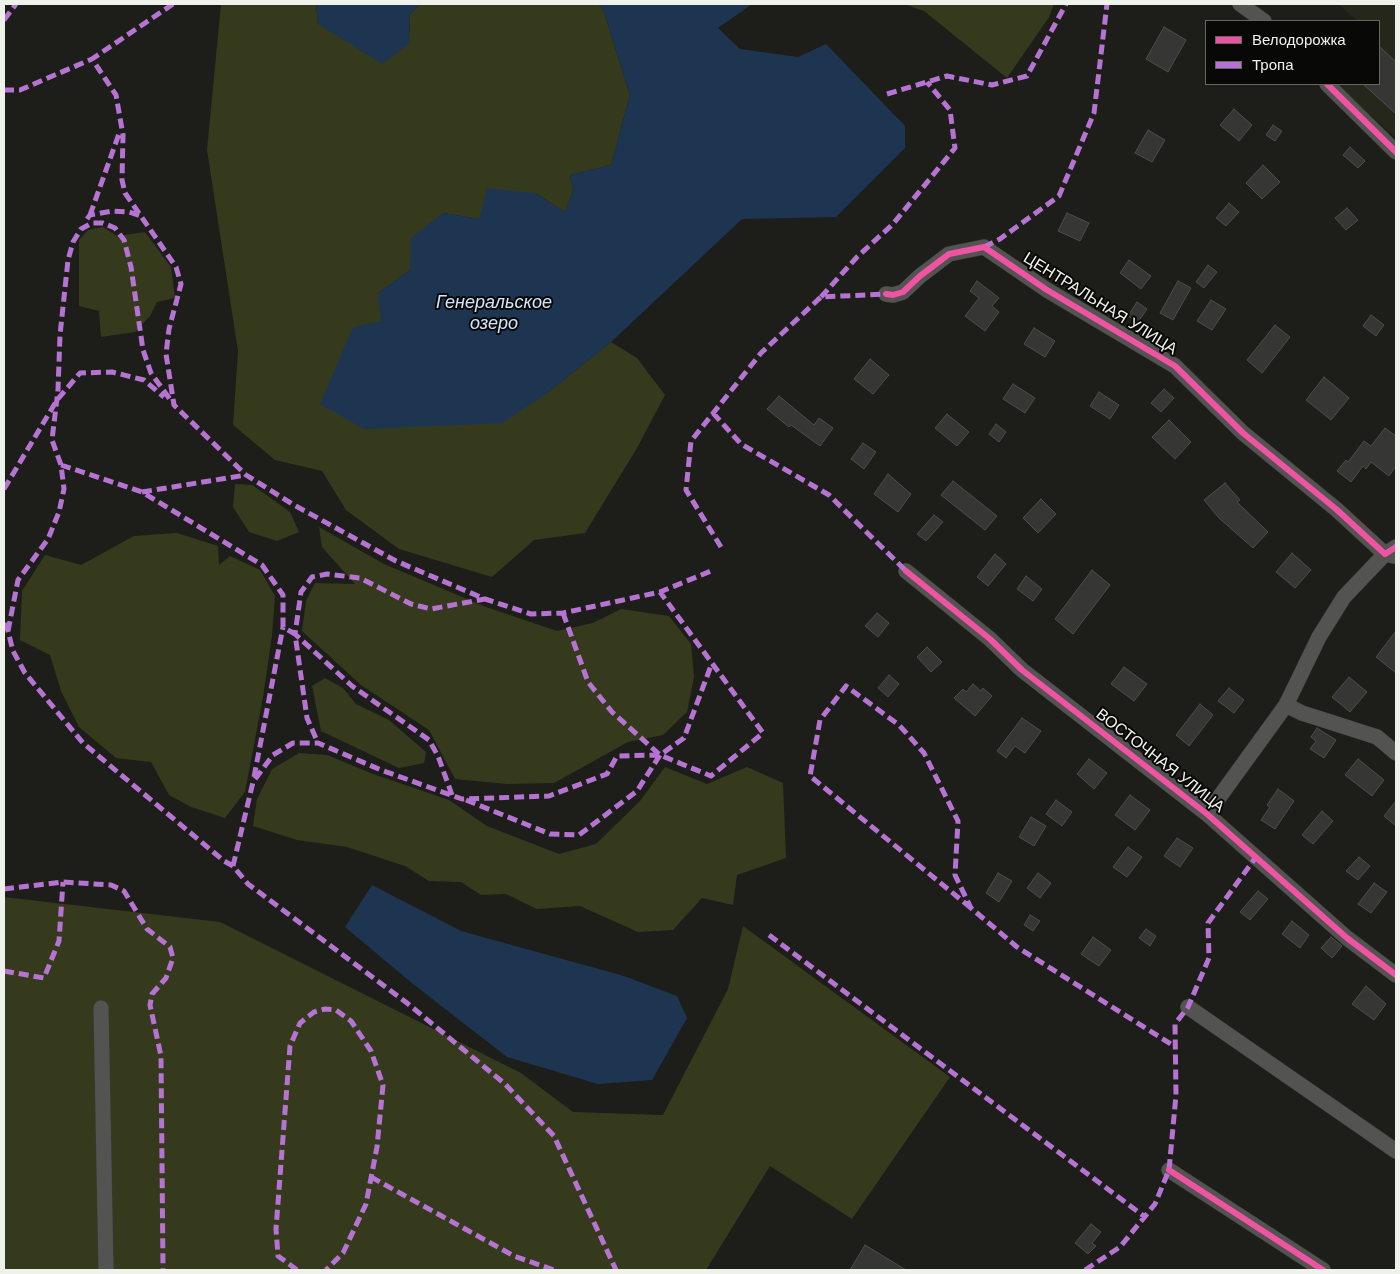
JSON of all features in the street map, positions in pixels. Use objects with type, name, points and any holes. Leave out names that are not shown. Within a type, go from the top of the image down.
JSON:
[{"type":"street","points":[[1240,4],[1258,14]]},
{"type":"street","points":[[1328,85],[1396,152]]},
{"type":"street","name":"ЦЕНТРАЛЬНАЯ УЛИЦА","points":[[886,294],[893,295],[903,292],[920,276],[949,254],[984,246],[1048,290],[1175,366],[1243,433],[1392,553]]},
{"type":"street","points":[[1207,814],[1286,705],[1319,637],[1344,597],[1392,553]]},
{"type":"street","name":"ВОСТОЧНАЯ УЛИЦА","points":[[906,571],[990,639],[1022,670],[1207,814],[1347,938],[1396,975]]},
{"type":"street","points":[[1286,705],[1302,713],[1376,737],[1396,753]]},
{"type":"street","points":[[1188,1007],[1396,1151]]},
{"type":"street","points":[[101,1008],[106,1270]]},
{"type":"street","points":[[1169,1170],[1322,1270]]},
{"type":"shaded area","points":[[1338,4],[1396,4],[1396,138],[1336,85],[1380,85],[1380,20],[1357,20]]},
{"type":"green space","points":[[221,4],[316,4],[318,24],[409,44],[410,14],[421,4],[598,4],[603,9],[630,95],[611,165],[570,175],[573,191],[565,212],[535,193],[479,219],[443,213],[410,270],[378,293],[546,394],[611,342],[637,358],[665,395],[637,448],[585,533],[534,540],[492,577],[399,549],[346,510],[322,471],[275,460],[233,425],[238,351],[207,150]]},
{"type":"green space","points":[[904,4],[1054,4],[1049,17],[1007,78],[924,11]]},
{"type":"green space","points":[[103,227],[117,236],[145,232],[171,267],[175,298],[157,302],[150,316],[135,332],[101,337],[99,311],[79,306],[79,240],[88,230]]},
{"type":"green space","points":[[235,484],[252,485],[290,512],[299,532],[277,541],[249,532],[233,507]]},
{"type":"green space","points":[[319,527],[384,564],[486,607],[557,631],[593,623],[621,609],[669,616],[691,644],[694,677],[687,712],[663,735],[628,742],[554,783],[507,784],[455,779],[429,730],[361,685],[302,631],[306,601],[315,583],[355,584],[322,547]]},
{"type":"green space","points":[[177,533],[218,546],[219,565],[230,556],[260,570],[275,596],[272,636],[263,697],[245,792],[225,818],[191,807],[169,795],[151,762],[116,758],[79,727],[61,691],[50,655],[20,640],[22,591],[45,555],[81,565],[134,536]]},
{"type":"green space","points":[[325,678],[343,688],[356,704],[389,720],[426,752],[424,763],[399,768],[321,731],[312,686]]},
{"type":"green space","points":[[299,753],[327,755],[373,774],[449,800],[487,826],[559,854],[596,844],[640,801],[665,767],[707,784],[747,767],[783,783],[786,858],[737,875],[733,905],[702,898],[673,930],[638,932],[580,906],[537,909],[506,894],[481,895],[461,882],[429,881],[405,866],[347,847],[297,840],[253,826],[257,799],[272,769]]},
{"type":"green space","points":[[4,897],[220,922],[521,1073],[573,1112],[663,1115],[728,989],[743,926],[950,1077],[852,1219],[770,1166],[706,1270],[4,1270]]},
{"type":"water","points":[[316,4],[421,4],[410,14],[409,44],[382,64],[318,24]]},
{"type":"water","name":"Генеральское озеро","points":[[598,4],[752,4],[718,28],[740,49],[798,57],[826,44],[905,126],[905,148],[836,217],[742,219],[611,342],[546,394],[502,423],[364,429],[320,404],[353,327],[381,321],[378,293],[410,270],[411,238],[443,213],[479,219],[487,188],[535,193],[565,212],[573,191],[570,175],[611,165],[630,95],[603,9]]},
{"type":"water","points":[[372,885],[461,931],[624,976],[677,996],[687,1018],[652,1080],[598,1084],[507,1057],[413,984],[345,927]]},
{"type":"building","points":[[1164,27],[1186,40],[1168,72],[1146,59]]},
{"type":"building","points":[[1380,47],[1396,62],[1396,114],[1364,85],[1380,85]]},
{"type":"building","points":[[1234,109],[1252,125],[1239,141],[1220,125]]},
{"type":"building","points":[[1273,125],[1282,131],[1275,141],[1266,135]]},
{"type":"building","points":[[1148,130],[1165,140],[1152,162],[1135,153]]},
{"type":"building","points":[[1350,147],[1365,161],[1358,168],[1343,155]]},
{"type":"building","points":[[1263,165],[1280,182],[1262,199],[1246,183]]},
{"type":"building","points":[[1229,203],[1239,212],[1226,226],[1216,218]]},
{"type":"building","points":[[1347,208],[1358,220],[1346,230],[1335,218]]},
{"type":"building","points":[[1067,213],[1089,223],[1080,241],[1058,231]]},
{"type":"building","points":[[1129,260],[1151,276],[1141,289],[1120,273]]},
{"type":"building","points":[[1208,265],[1217,272],[1204,288],[1196,282]]},
{"type":"building","points":[[977,281],[999,298],[992,306],[999,312],[985,331],[965,316],[979,298],[970,291]]},
{"type":"building","points":[[1178,281],[1191,288],[1173,320],[1160,313]]},
{"type":"building","points":[[1211,300],[1226,309],[1212,330],[1197,321]]},
{"type":"building","points":[[1137,302],[1147,309],[1138,322],[1128,316]]},
{"type":"building","points":[[1371,315],[1384,325],[1376,336],[1363,326]]},
{"type":"building","points":[[1275,325],[1290,337],[1262,373],[1247,360]]},
{"type":"building","points":[[1034,328],[1055,341],[1045,357],[1024,344]]},
{"type":"building","points":[[870,359],[889,375],[873,394],[854,379]]},
{"type":"building","points":[[1324,377],[1349,398],[1331,420],[1306,400]]},
{"type":"building","points":[[1013,384],[1035,398],[1025,413],[1003,399]]},
{"type":"building","points":[[1164,389],[1174,398],[1161,412],[1151,403]]},
{"type":"building","points":[[1099,392],[1119,405],[1110,419],[1090,406]]},
{"type":"building","points":[[779,396],[814,425],[819,418],[833,428],[820,446],[791,425],[789,427],[767,409]]},
{"type":"building","points":[[947,414],[969,432],[957,446],[935,428]]},
{"type":"building","points":[[1169,420],[1191,442],[1175,459],[1152,437]]},
{"type":"building","points":[[996,424],[1006,432],[999,442],[989,434]]},
{"type":"building","points":[[1385,428],[1396,436],[1396,466],[1389,476],[1371,462],[1366,469],[1363,466],[1351,482],[1337,471],[1346,460],[1348,462],[1364,441],[1371,446]]},
{"type":"building","points":[[863,443],[876,452],[864,469],[851,459]]},
{"type":"building","points":[[888,474],[911,494],[898,512],[874,494]]},
{"type":"building","points":[[953,481],[997,516],[985,530],[941,495]]},
{"type":"building","points":[[1225,483],[1240,500],[1237,502],[1268,532],[1253,548],[1219,518],[1204,500]]},
{"type":"building","points":[[1041,499],[1056,514],[1038,533],[1023,518]]},
{"type":"building","points":[[934,515],[943,522],[926,541],[917,534]]},
{"type":"building","points":[[1292,553],[1311,570],[1295,588],[1276,572]]},
{"type":"building","points":[[995,554],[1006,564],[988,586],[977,577]]},
{"type":"building","points":[[1092,570],[1110,585],[1073,634],[1055,619]]},
{"type":"building","points":[[1026,576],[1042,589],[1033,601],[1017,589]]},
{"type":"building","points":[[877,613],[889,623],[878,637],[865,626]]},
{"type":"building","points":[[1396,631],[1396,673],[1376,657]]},
{"type":"building","points":[[927,647],[942,662],[931,672],[917,657]]},
{"type":"building","points":[[1124,667],[1147,684],[1134,701],[1111,684]]},
{"type":"building","points":[[889,675],[899,684],[888,697],[878,688]]},
{"type":"building","points":[[1349,677],[1367,692],[1350,712],[1332,697]]},
{"type":"building","points":[[973,684],[981,691],[983,688],[992,696],[975,716],[954,698],[963,689],[966,692]]},
{"type":"building","points":[[1229,688],[1244,700],[1234,713],[1218,701]]},
{"type":"building","points":[[1200,704],[1213,715],[1189,746],[1176,735]]},
{"type":"building","points":[[1022,718],[1041,731],[1025,753],[1015,746],[1006,758],[997,751]]},
{"type":"building","points":[[1317,728],[1336,740],[1324,758],[1310,749],[1316,741],[1311,737]]},
{"type":"building","points":[[1089,759],[1107,773],[1094,789],[1077,774]]},
{"type":"building","points":[[1358,759],[1384,780],[1372,796],[1345,775]]},
{"type":"building","points":[[1278,789],[1294,801],[1275,829],[1261,820],[1270,807],[1267,805]]},
{"type":"building","points":[[1130,795],[1150,810],[1135,830],[1115,815]]},
{"type":"building","points":[[1056,800],[1072,812],[1062,826],[1046,814]]},
{"type":"building","points":[[1396,801],[1396,826],[1384,816]]},
{"type":"building","points":[[1322,811],[1333,821],[1313,844],[1302,835]]},
{"type":"building","points":[[1031,817],[1046,826],[1034,846],[1019,837]]},
{"type":"building","points":[[1177,838],[1193,848],[1180,867],[1164,856]]},
{"type":"building","points":[[1128,847],[1142,857],[1127,877],[1113,867]]},
{"type":"building","points":[[1359,857],[1370,866],[1358,880],[1346,871]]},
{"type":"building","points":[[998,873],[1012,881],[999,902],[986,893]]},
{"type":"building","points":[[1038,873],[1051,883],[1040,898],[1027,888]]},
{"type":"building","points":[[1374,883],[1387,892],[1371,913],[1358,904]]},
{"type":"building","points":[[1258,891],[1268,899],[1250,920],[1240,912]]},
{"type":"building","points":[[1030,915],[1040,921],[1033,931],[1024,925]]},
{"type":"building","points":[[1292,921],[1309,935],[1300,948],[1282,934]]},
{"type":"building","points":[[1146,929],[1156,936],[1150,946],[1139,938]]},
{"type":"building","points":[[1093,937],[1111,950],[1099,966],[1081,954]]},
{"type":"building","points":[[1331,937],[1342,946],[1332,958],[1321,948]]},
{"type":"building","points":[[1366,986],[1386,1004],[1374,1020],[1352,1004]]},
{"type":"building","points":[[1091,1224],[1101,1232],[1092,1243],[1096,1246],[1088,1254],[1075,1243]]},
{"type":"building","points":[[865,1245],[906,1270],[850,1270]]},
{"type":"marked path","points":[[4,20],[16,4]]},
{"type":"marked path","points":[[173,4],[92,59],[116,95],[123,135],[122,180],[125,193],[176,267],[181,284],[169,329],[166,354],[174,405],[246,475],[294,505],[396,561],[485,599],[531,614],[563,613],[660,592],[711,571]]},
{"type":"marked path","points":[[887,94],[947,76],[992,85],[1027,76],[1066,4]]},
{"type":"marked path","points":[[984,247],[1000,239],[1059,196],[1094,113],[1107,4]]},
{"type":"marked path","points":[[4,90],[20,90],[92,59]]},
{"type":"marked path","points":[[821,297],[857,257],[893,224],[955,148],[950,110],[927,82]]},
{"type":"marked path","points":[[90,215],[120,131]]},
{"type":"marked path","points":[[87,219],[90,215],[112,211],[129,212],[141,216]]},
{"type":"marked path","points":[[8,631],[18,580],[48,539],[59,512],[64,489],[61,465],[52,440],[58,390],[60,335],[68,260],[73,242],[81,229],[92,223],[103,223],[115,228],[124,240],[131,267],[143,350],[151,373],[172,402]]},
{"type":"marked path","points":[[721,547],[686,490],[691,441],[761,353],[821,297],[886,294]]},
{"type":"marked path","points":[[4,489],[57,400],[80,373],[112,372],[144,380],[164,397]]},
{"type":"marked path","points":[[713,413],[741,444],[829,495],[906,571]]},
{"type":"marked path","points":[[61,465],[142,492],[262,565],[283,595],[283,627],[295,634],[307,718],[318,743]]},
{"type":"marked path","points":[[142,492],[246,475]]},
{"type":"marked path","points":[[452,795],[438,756],[429,740],[352,686],[295,634],[301,592],[312,577],[327,574],[360,578],[411,604],[431,609],[485,599]]},
{"type":"marked path","points":[[563,613],[588,682],[612,712],[660,755],[711,776],[763,733],[660,592]]},
{"type":"marked path","points":[[4,623],[13,651],[25,673],[83,743],[224,861],[233,866],[248,884],[407,1003],[505,1084],[554,1136],[616,1270]]},
{"type":"marked path","points":[[254,777],[283,627]]},
{"type":"marked path","points":[[233,866],[253,782],[273,755],[293,743],[318,743],[381,770],[462,799],[549,796],[607,774],[617,756],[660,755],[684,738],[712,663]]},
{"type":"marked path","points":[[971,908],[810,776],[820,720],[846,686],[899,725],[924,753],[958,821],[955,875],[971,908],[1017,947],[1174,1046]]},
{"type":"marked path","points":[[466,800],[550,834],[579,835],[637,791],[660,755]]},
{"type":"marked path","points":[[1085,1270],[1120,1247],[1155,1204],[1169,1170],[1176,1095],[1175,1024],[1188,1007],[1209,958],[1208,923],[1256,857]]},
{"type":"marked path","points":[[4,889],[63,882],[111,885],[124,891],[147,929],[170,947],[173,958],[166,978],[152,994],[150,1005],[161,1056],[163,1270]]},
{"type":"marked path","points":[[4,971],[44,978],[59,941],[63,882]]},
{"type":"marked path","points":[[769,935],[1145,1217]]},
{"type":"marked path","points":[[297,1270],[278,1256],[276,1229],[290,1046],[300,1023],[314,1012],[325,1009],[336,1010],[351,1021],[371,1051],[383,1085],[377,1147],[366,1204],[343,1253],[326,1270]]},
{"type":"marked path","points":[[371,1177],[514,1256],[554,1270]]},
{"type":"cycle path","points":[[1328,85],[1396,152]]},
{"type":"cycle path","points":[[886,294],[893,295],[903,292],[920,276],[949,254],[984,247],[1047,290],[1175,366],[1243,433],[1336,509],[1385,554],[1396,547]]},
{"type":"cycle path","points":[[906,571],[990,639],[1022,670],[1207,814],[1347,938],[1396,975]]},
{"type":"cycle path","points":[[1169,1170],[1323,1270]]}]
